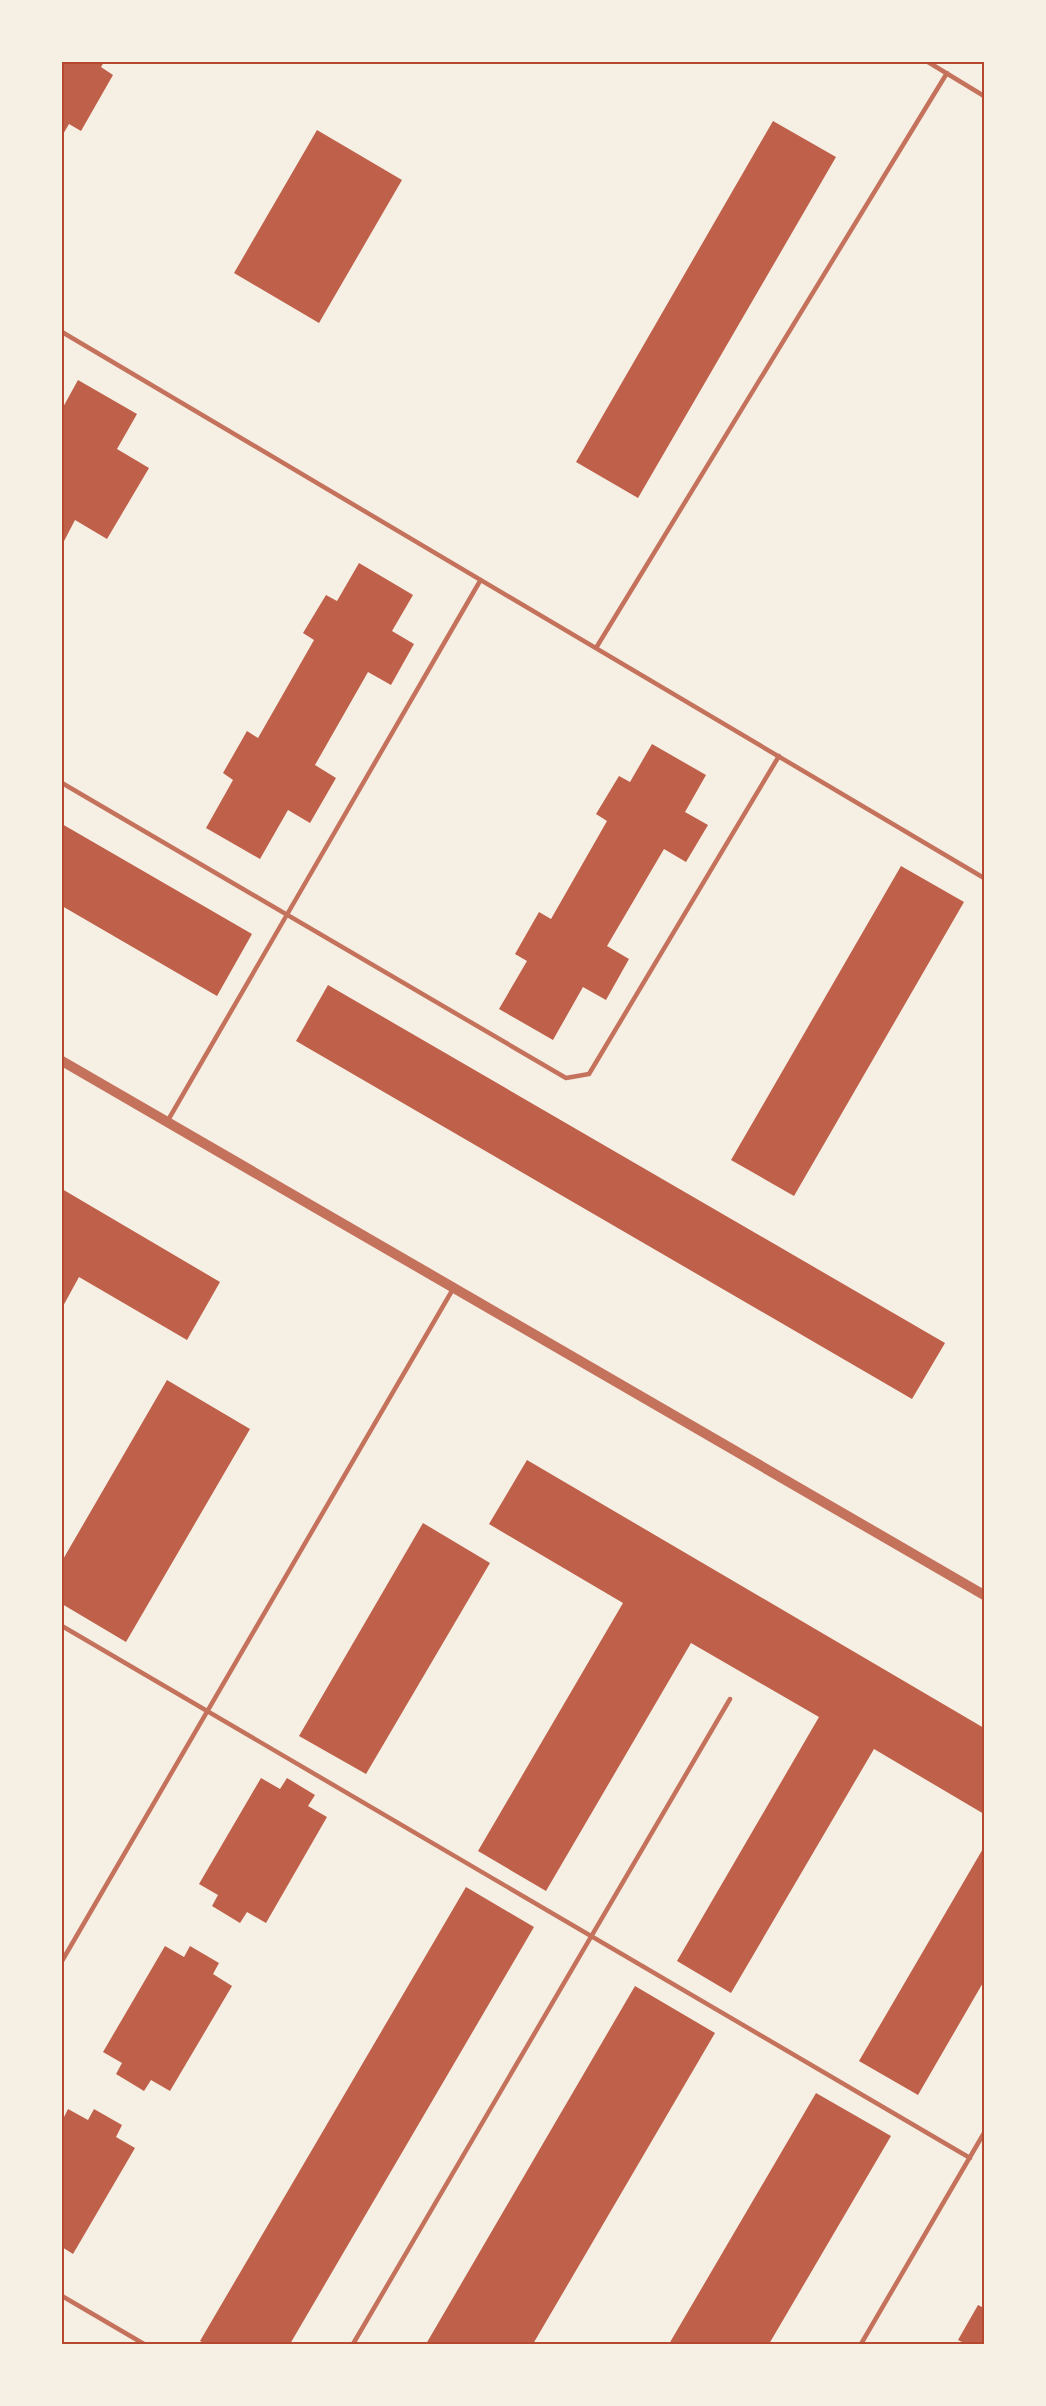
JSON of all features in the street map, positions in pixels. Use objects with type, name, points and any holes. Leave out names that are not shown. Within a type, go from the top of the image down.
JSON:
[{"type":"street","points":[[62,1061],[984,1595]]},
{"type":"lane","points":[[928,62],[984,96]]},
{"type":"lane","points":[[596,648],[947,73]]},
{"type":"lane","points":[[62,332],[984,878]]},
{"type":"lane","points":[[167,1122],[480,581]]},
{"type":"lane","points":[[62,783],[566,1078],[589,1074],[779,756]]},
{"type":"lane","points":[[62,1961],[454,1288]]},
{"type":"lane","points":[[62,1626],[969,2158]]},
{"type":"lane","points":[[353,2344],[730,1698]]},
{"type":"lane","points":[[861,2344],[984,2133]]},
{"type":"lane","points":[[62,2296],[144,2344]]},
{"type":"building","points":[[62,62],[104,62],[101,67],[113,75],[81,131],[69,124],[62,136]]},
{"type":"building","points":[[773,121],[836,157],[638,498],[576,462]]},
{"type":"building","points":[[317,130],[402,180],[319,323],[234,273]]},
{"type":"building","points":[[78,380],[137,414],[117,449],[149,468],[107,539],[75,520],[62,545],[62,409]]},
{"type":"building","points":[[359,563],[413,595],[392,631],[414,644],[391,685],[368,672],[315,765],[336,778],[310,823],[288,810],[260,859],[206,828],[233,780],[223,773],[247,731],[258,738],[314,640],[303,633],[326,595],[337,601]]},
{"type":"building","points":[[652,744],[706,775],[685,812],[708,825],[686,862],[664,849],[607,946],[629,959],[606,1000],[583,987],[553,1040],[499,1009],[527,961],[515,954],[539,912],[551,919],[607,821],[596,814],[619,776],[630,782]]},
{"type":"building","points":[[62,824],[252,934],[217,996],[62,906]]},
{"type":"building","points":[[901,866],[964,902],[794,1196],[731,1160]]},
{"type":"building","points":[[328,985],[945,1343],[912,1399],[296,1041]]},
{"type":"building","points":[[62,1189],[220,1282],[187,1340],[79,1277],[62,1308]]},
{"type":"building","points":[[167,1380],[250,1429],[126,1642],[62,1604],[62,1561]]},
{"type":"building","points":[[527,1460],[984,1728],[984,1814],[874,1749],[731,1993],[677,1961],[819,1717],[691,1643],[546,1891],[478,1851],[623,1603],[489,1524]]},
{"type":"building","points":[[423,1523],[490,1563],[366,1774],[299,1736]]},
{"type":"building","points":[[261,1778],[280,1789],[287,1778],[315,1795],[308,1806],[327,1817],[266,1923],[247,1912],[240,1923],[212,1906],[218,1895],[199,1884]]},
{"type":"building","points":[[984,1847],[984,1981],[918,2095],[859,2061]]},
{"type":"building","points":[[466,1887],[534,1927],[290,2344],[206,2344],[200,2341]]},
{"type":"building","points":[[165,1946],[184,1957],[190,1946],[219,1963],[213,1974],[232,1986],[170,2091],[151,2080],[144,2091],[116,2074],[122,2063],[103,2052]]},
{"type":"building","points":[[635,1986],[715,2033],[533,2344],[426,2344]]},
{"type":"building","points":[[816,2093],[891,2136],[769,2344],[669,2344]]},
{"type":"building","points":[[68,2109],[88,2120],[94,2109],[122,2125],[116,2137],[135,2148],[73,2254],[62,2247],[62,2121]]},
{"type":"building","points":[[978,2305],[984,2308],[984,2344],[966,2344],[958,2340]]}]
